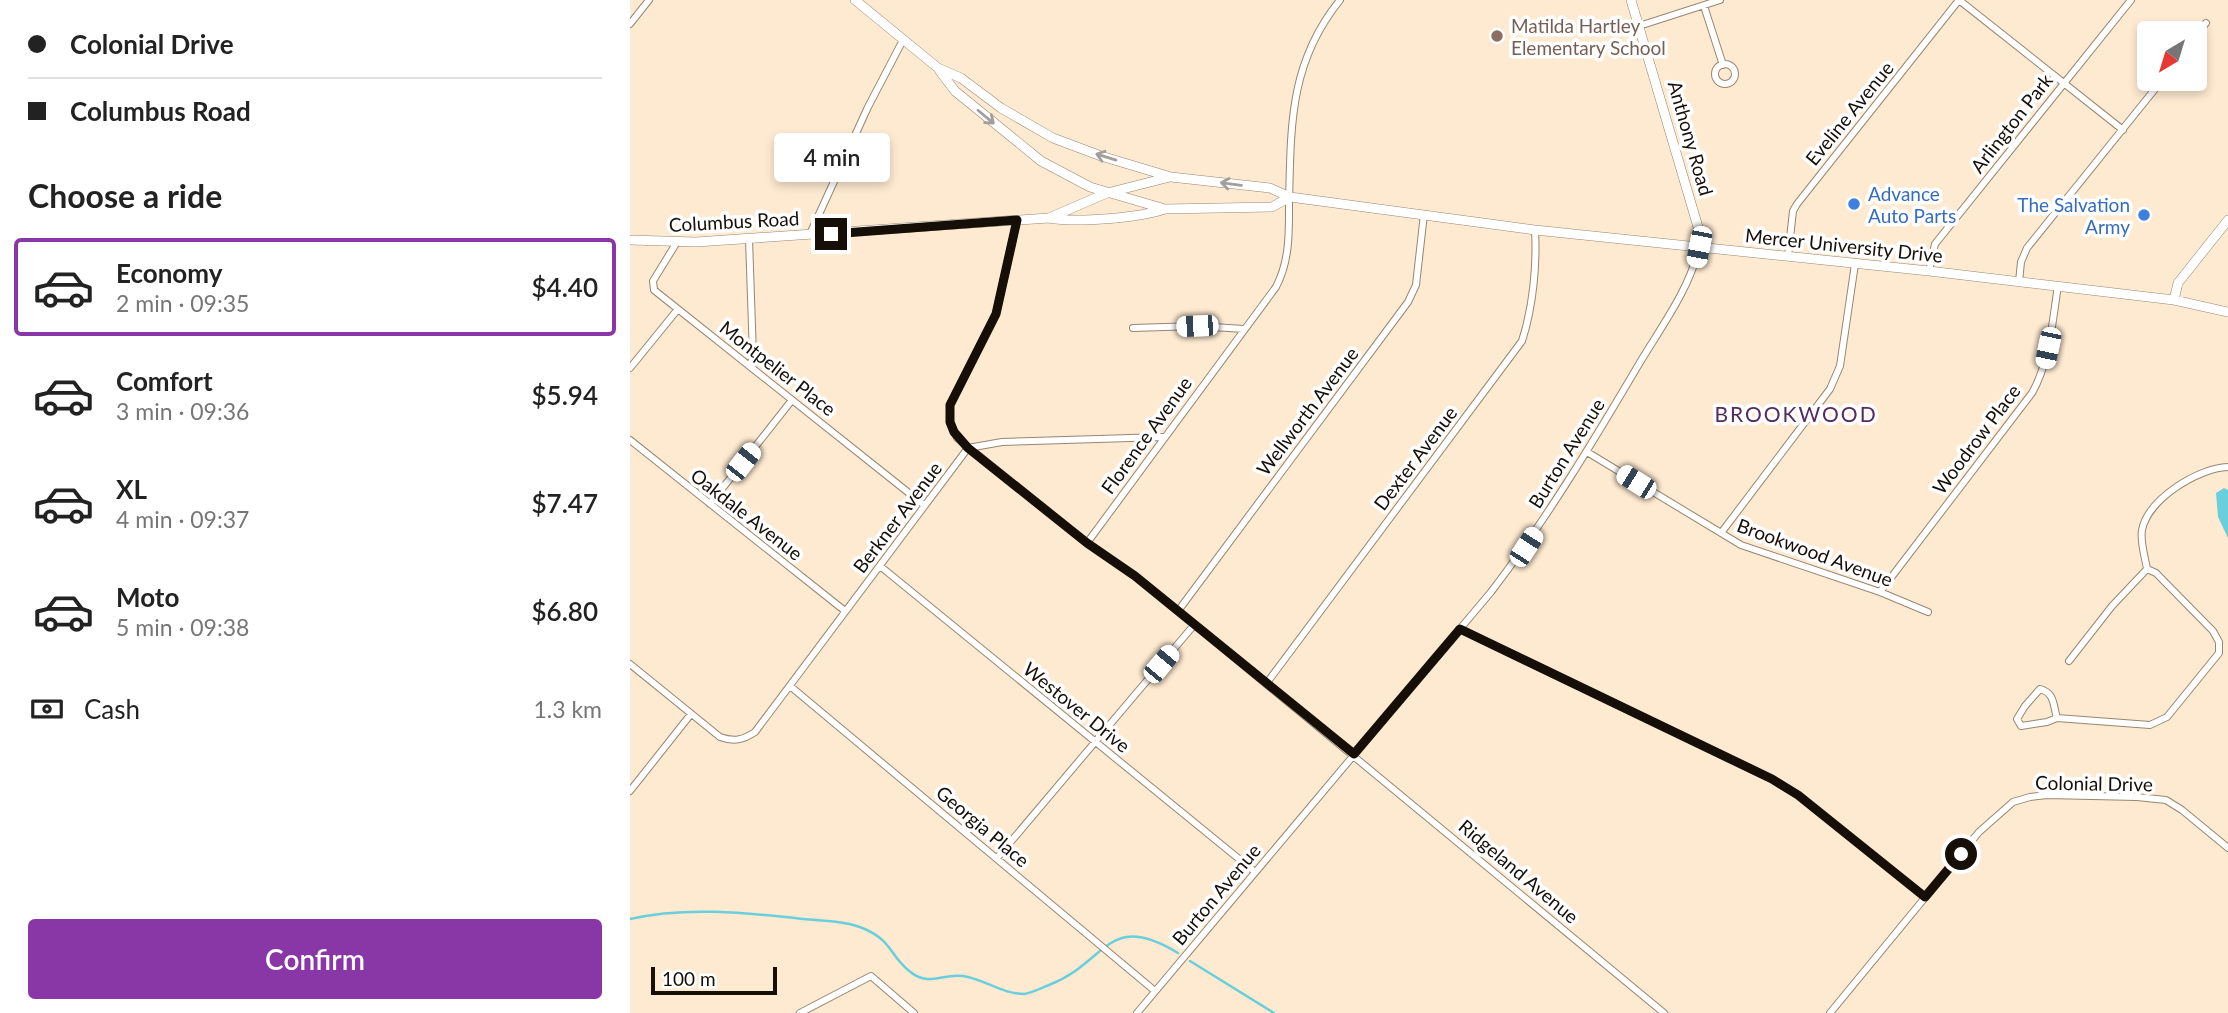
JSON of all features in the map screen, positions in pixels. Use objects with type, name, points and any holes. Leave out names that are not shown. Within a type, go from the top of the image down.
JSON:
[{"type":"main road","name":"Mercer University Drive","points":[[856,0],[938,68],[955,91],[1041,161],[1065,175],[1107,193],[1165,209],[1272,207],[1290,197]]},
{"type":"main road","name":"Anthony Road","points":[[1631,0],[1698,227],[1699,247]]},
{"type":"main road","name":"Mercer University Drive","points":[[938,68],[961,78],[1001,108],[1053,138],[1088,152],[1171,177],[1270,188],[1290,197],[1535,230],[2058,286],[2174,300],[2228,312]]},
{"type":"main road","name":"Columbus Road","points":[[1049,218],[1107,193],[1171,177]]},
{"type":"main road","name":"Columbus Road","points":[[630,240],[677,243],[749,239],[1049,218],[1095,218],[1150,214],[1165,209]]},
{"type":"main road","points":[[2174,300],[2178,283],[2228,220]]},
{"type":"street","points":[[630,24],[649,0]]},
{"type":"street","name":"Florence Avenue","points":[[1087,543],[1276,287],[1284,271],[1289,243],[1291,139],[1297,87],[1313,40],[1340,0]]},
{"type":"street","points":[[1639,26],[1720,0]]},
{"type":"street","points":[[1959,0],[2123,130]]},
{"type":"street","name":"Eveline Avenue","points":[[1788,256],[1791,220],[1797,204],[1959,0]]},
{"type":"street","name":"Arlington Park","points":[[1929,271],[1935,244],[2131,0]]},
{"type":"street","points":[[1704,6],[1723,65]]},
{"type":"street","points":[[810,234],[868,107],[903,40]]},
{"type":"street","points":[[2019,282],[2021,262],[2027,248],[2154,91]]},
{"type":"street","name":"Wellworth Avenue","points":[[1178,611],[1408,302],[1418,278],[1424,214]]},
{"type":"street","points":[[1017,220],[996,314],[950,405],[950,422],[954,432],[968,448],[1002,442],[1163,437]]},
{"type":"street","name":"Dexter Avenue","points":[[1266,684],[1522,341],[1530,304],[1536,248],[1535,230]]},
{"type":"street","points":[[749,239],[753,345],[750,366]]},
{"type":"street","name":"Montpelier Place","points":[[677,243],[653,284],[657,293],[925,505]]},
{"type":"street","name":"Burton Avenue","points":[[1137,1013],[1526,547],[1587,452],[1694,268],[1699,247]]},
{"type":"street","points":[[1721,533],[1830,389],[1840,366],[1855,264]]},
{"type":"street","name":"Woodrow Place","points":[[1880,592],[2032,393],[2041,377],[2045,362],[2058,286]]},
{"type":"street","points":[[630,368],[678,309]]},
{"type":"street","points":[[1133,327],[1244,328]]},
{"type":"street","points":[[710,504],[792,400]]},
{"type":"street","name":"Oakdale Avenue","points":[[630,440],[845,611]]},
{"type":"street","name":"Ridgeland Avenue","points":[[968,448],[1087,543],[1135,576],[1354,754],[1664,1013]]},
{"type":"street","name":"Berkner Avenue","points":[[691,714],[727,740],[744,739],[751,734],[968,448]]},
{"type":"street","name":"Brookwood Avenue","points":[[1587,452],[1741,545],[1880,592],[1927,612]]},
{"type":"street","points":[[2147,569],[2142,530],[2155,508],[2191,477],[2228,467]]},
{"type":"street","name":"Westover Drive","points":[[880,566],[1255,872]]},
{"type":"street","points":[[2069,661],[2112,606],[2147,569]]},
{"type":"street","points":[[2057,718],[2054,699],[2044,689],[2040,689],[2017,719],[2021,726],[2057,718],[2150,726],[2167,717],[2218,653],[2219,642],[2213,631],[2155,573],[2147,569]]},
{"type":"street","points":[[997,858],[1194,625]]},
{"type":"street","points":[[1460,629],[1772,779],[1798,795],[1925,897]]},
{"type":"street","points":[[630,664],[691,714],[630,791]]},
{"type":"street","name":"Georgia Place","points":[[790,686],[1155,991]]},
{"type":"street","name":"Colonial Drive","points":[[1830,1013],[1990,821],[2013,802],[2030,797],[2137,797],[2166,800],[2228,848]]},
{"type":"street","points":[[800,1013],[870,976],[914,1013]]},
{"type":"water","points":[[2224,488],[2228,490],[2228,538],[2218,517],[2216,493]]},
{"type":"waterway","points":[[630,919],[673,913],[717,912],[844,923],[875,935],[908,970],[922,978],[963,976],[1008,992],[1024,994],[1069,975],[1109,944],[1122,938],[1136,937],[1154,941],[1178,953]]},
{"type":"waterway","points":[[1190,961],[1274,1013]]},
{"type":"place","name":"Matilda Hartley Elementary School","points":[[1497,36]]},
{"type":"place","name":"Advance Auto Parts","points":[[1854,204]]},
{"type":"place","name":"The Salvation Army","points":[[2144,215]]},
{"type":"district","name":"BROOKWOOD","points":[[1796,413]]},
{"type":"route","points":[[831,234],[1017,220],[996,314],[950,405],[950,422],[957,438],[1087,543],[1135,576],[1354,754],[1460,629],[1772,779],[1798,795],[1925,897],[1961,854]]}]
